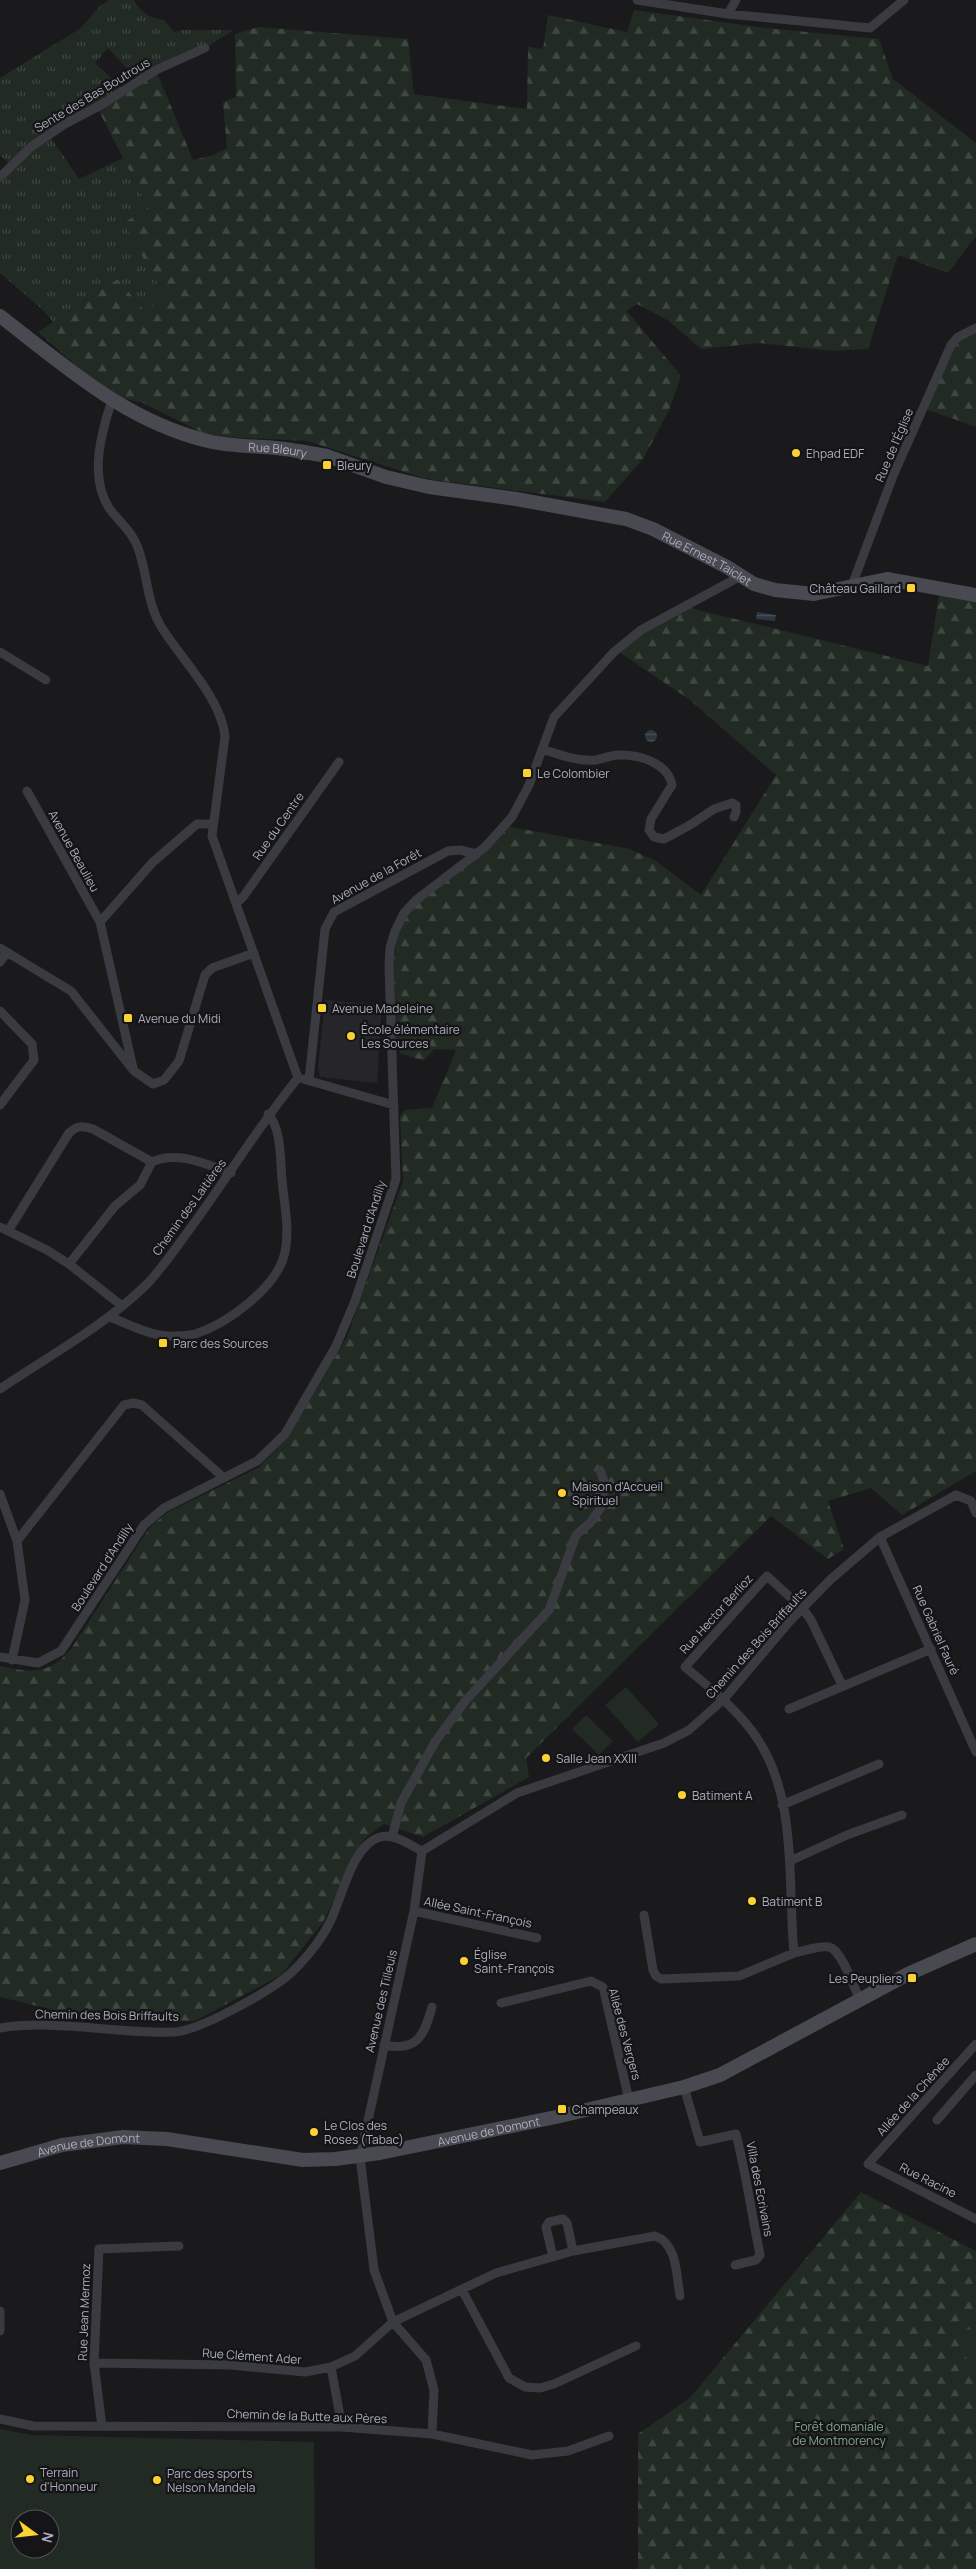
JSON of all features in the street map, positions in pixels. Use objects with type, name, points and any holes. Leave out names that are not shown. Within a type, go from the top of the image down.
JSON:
[{"type":"street","points":[[637,0],[728,14],[870,28],[904,0]]},
{"type":"street","points":[[728,14],[736,0]]},
{"type":"street","name":"Sente des Bas Boutrous","points":[[0,177],[32,146],[65,124],[101,105],[156,70],[205,48]]},
{"type":"street","points":[[0,316],[84,383],[112,400],[99,456],[98,471],[103,494],[110,509],[130,532],[139,549],[147,593],[155,616],[213,702],[223,724],[224,736],[212,836],[298,1078],[336,1090],[394,1104]]},
{"type":"street","name":"Rue de l'Église","points":[[854,585],[854,580],[893,476],[951,345],[958,337],[976,328]]},
{"type":"street","name":"Rue Bleury","points":[[112,400],[160,419],[194,436],[225,443],[298,451],[385,480]]},
{"type":"street","name":"Rue Ernest Taiclet","points":[[298,451],[327,456],[386,477],[429,487],[612,515],[653,529],[722,564],[739,577],[775,590],[802,594],[824,593],[876,580],[898,579],[976,595]]},
{"type":"street","name":"Rue Ernest Taiclet","points":[[385,480],[445,494],[528,506],[561,508]]},
{"type":"street","name":"Boulevard d'Andilly","points":[[0,1658],[38,1663],[61,1651],[144,1525],[164,1508],[257,1460],[285,1434],[336,1346],[355,1301],[396,1179],[389,966],[390,948],[395,931],[404,913],[416,900],[477,854],[512,817],[529,786],[554,718],[614,652],[640,630],[739,577]]},
{"type":"street","points":[[0,652],[46,680]]},
{"type":"street","points":[[542,749],[576,759],[595,760],[617,755],[631,755],[662,767],[670,776],[672,785],[651,819],[649,830],[654,837],[664,839],[724,805],[736,805],[734,816]]},
{"type":"street","name":"Rue du Centre","points":[[236,903],[243,897],[339,762]]},
{"type":"street","name":"Avenue Beaulieu","points":[[27,791],[100,922],[134,1071]]},
{"type":"street","points":[[100,922],[161,856],[197,824],[212,824]]},
{"type":"street","name":"Avenue de la Forêt","points":[[309,1080],[325,930],[334,912],[448,851],[460,850],[477,854]]},
{"type":"street","points":[[0,962],[4,950],[71,992],[134,1071],[153,1084],[164,1080],[179,1060],[206,975],[212,968],[254,953]]},
{"type":"street","points":[[0,1011],[32,1044],[34,1060],[0,1105]]},
{"type":"street","name":"Chemin des Laitières","points":[[0,1389],[110,1317],[165,1263],[230,1173],[268,1114],[298,1078]]},
{"type":"street","points":[[110,1317],[166,1336],[194,1334],[227,1317],[259,1296],[279,1270],[287,1240],[279,1150],[274,1121],[268,1114]]},
{"type":"street","points":[[122,1306],[69,1264],[4,1229],[69,1134],[76,1127],[84,1126],[152,1162]]},
{"type":"street","points":[[69,1264],[115,1206],[140,1185],[152,1162],[162,1157],[185,1158],[230,1173]]},
{"type":"street","points":[[17,1540],[124,1405],[133,1403],[142,1405],[224,1478]]},
{"type":"street","points":[[422,1851],[392,1837],[401,1804],[435,1742],[466,1700],[516,1649],[548,1610],[576,1535],[591,1522],[601,1507],[605,1484],[600,1470]]},
{"type":"street","points":[[0,1494],[17,1540],[24,1600],[12,1660]]},
{"type":"street","name":"Chemin des Bois Briffaults","points":[[422,1851],[516,1793],[664,1742],[689,1730],[724,1699],[830,1580],[880,1537],[956,1495],[971,1501],[976,1512]]},
{"type":"street","name":"Rue Gabriel Fauré","points":[[880,1537],[930,1649],[972,1733],[976,1752]]},
{"type":"street","name":"Rue Hector Berlioz","points":[[724,1699],[685,1667],[767,1576],[803,1609]]},
{"type":"street","points":[[803,1609],[811,1620],[842,1685]]},
{"type":"street","points":[[789,1709],[930,1649]]},
{"type":"street","points":[[724,1699],[752,1732],[772,1764],[782,1805],[790,1860],[794,1953]]},
{"type":"street","points":[[782,1805],[878,1764]]},
{"type":"street","points":[[790,1860],[847,1835],[902,1815]]},
{"type":"street","name":"Chemin des Bois Briffaults","points":[[0,2028],[83,2027],[175,2032],[202,2024],[263,1992],[297,1966],[329,1923],[358,1854],[374,1839],[382,1836],[392,1837]]},
{"type":"street","name":"Avenue des Tilleuls","points":[[393,2322],[374,2270],[360,2156],[414,1912],[422,1851]]},
{"type":"street","name":"Allée Saint-François","points":[[414,1912],[537,1938]]},
{"type":"street","points":[[644,1915],[653,1970],[660,1979],[739,1976],[794,1953],[822,1947],[834,1949],[841,1958],[860,2000]]},
{"type":"street","name":"Avenue de Domont","points":[[0,2163],[76,2142],[122,2137],[167,2139],[302,2160],[360,2156],[629,2100],[684,2086],[739,2066],[908,1974],[976,1944]]},
{"type":"street","name":"Allée des Vergers","points":[[501,2003],[591,1981],[603,1987],[629,2100]]},
{"type":"street","points":[[384,2045],[399,2048],[410,2046],[427,2026],[432,2007]]},
{"type":"street","name":"Allée de la Chênée","points":[[868,2164],[976,2044]]},
{"type":"street","points":[[936,2120],[976,2075]]},
{"type":"street","name":"Villa des Ecrivains","points":[[684,2086],[700,2142],[736,2134],[746,2171],[745,2185],[760,2255],[756,2260],[735,2265]]},
{"type":"street","name":"Rue Racine","points":[[868,2164],[976,2218]]},
{"type":"street","points":[[552,2257],[546,2227],[549,2222],[563,2219],[567,2223],[573,2251]]},
{"type":"street","name":"Rue Clément Ader","points":[[94,2363],[231,2365],[305,2372],[331,2367],[355,2356],[393,2322],[496,2273],[573,2251],[655,2236],[665,2240],[671,2247],[680,2296]]},
{"type":"street","name":"Rue Jean Mermoz","points":[[102,2426],[94,2363],[99,2249],[179,2246]]},
{"type":"street","points":[[462,2290],[509,2378],[525,2388],[540,2388],[554,2384],[636,2346]]},
{"type":"street","points":[[0,2311],[0,2330]]},
{"type":"street","points":[[393,2322],[426,2360],[434,2390],[432,2434]]},
{"type":"street","points":[[331,2367],[342,2427]]},
{"type":"street","name":"Chemin de la Butte aux Pères","points":[[0,2419],[34,2426],[342,2427],[432,2434],[532,2455],[568,2451],[609,2436]]},
{"type":"shaded area","points":[[757,612],[776,615],[775,621],[756,619]]},
{"type":"shaded area","points":[[651,730],[657,736],[651,742],[645,736]]},
{"type":"shaded area","name":"École élémentaire Les Sources","points":[[325,1000],[382,1005],[377,1083],[320,1077],[318,1068]]},
{"type":"green space","points":[[109,0],[134,0],[143,12],[154,18],[164,20],[174,32],[182,30],[234,30],[205,48],[139,81],[108,48],[95,63],[124,90],[49,135],[79,179],[123,158],[148,207],[124,223],[166,297],[145,312],[118,279],[53,322],[43,310],[0,273],[0,177],[11,165],[0,155],[0,78],[81,28],[100,6]]},
{"type":"green space","points":[[634,10],[766,28],[879,39],[893,79],[976,143],[976,236],[948,273],[898,255],[868,349],[833,351],[760,343],[701,349],[669,321],[637,304],[627,311],[681,376],[669,410],[643,459],[605,502],[427,479],[307,441],[227,437],[203,433],[143,403],[110,395],[38,332],[118,279],[145,312],[165,297],[124,223],[148,207],[97,107],[156,70],[193,160],[213,155],[227,148],[223,102],[236,97],[235,34],[258,27],[408,39],[414,94],[527,109],[528,47],[543,49],[548,15],[627,32]]},
{"type":"green space","points":[[976,328],[976,427],[923,408],[951,345]]},
{"type":"green space","points":[[940,589],[976,595],[976,1471],[902,1515],[871,1488],[828,1501],[844,1549],[828,1559],[771,1516],[526,1758],[529,1777],[423,1837],[384,1824],[364,1839],[323,1922],[281,1975],[195,2021],[82,2017],[0,1997],[0,1666],[30,1671],[39,1670],[55,1664],[63,1657],[71,1649],[150,1527],[168,1512],[258,1468],[289,1436],[347,1337],[403,1181],[400,1116],[405,1110],[432,1108],[456,1050],[434,1049],[424,1061],[400,1053],[394,1020],[392,983],[396,946],[404,913],[505,826],[630,849],[656,861],[701,895],[776,775],[690,700],[616,650],[686,607],[928,666]]},
{"type":"green space","points":[[626,1687],[659,1724],[638,1742],[605,1705]]},
{"type":"green space","points":[[586,1715],[613,1741],[599,1755],[572,1729]]},
{"type":"green space","name":"Forêt domaniale de Montmorency","points":[[861,2192],[976,2251],[976,2569],[638,2569],[638,2434],[690,2398]]},
{"type":"green space","points":[[976,2328],[976,2361],[967,2362],[962,2331]]},
{"type":"green space","name":"Parc des sports Nelson Mandela","points":[[0,2429],[32,2435],[314,2442],[315,2569],[0,2569]]},
{"type":"place","name":"Ehpad EDF","points":[[796,453]]},
{"type":"place","name":"Bleury","points":[[327,465]]},
{"type":"place","name":"Château Gaillard","points":[[911,588]]},
{"type":"place","name":"Le Colombier","points":[[527,773]]},
{"type":"place","name":"Avenue Madeleine","points":[[322,1008]]},
{"type":"place","name":"Avenue du Midi","points":[[128,1018]]},
{"type":"place","name":"École élémentaire Les Sources","points":[[351,1036]]},
{"type":"place","name":"Parc des Sources","points":[[163,1343]]},
{"type":"place","name":"Maison d'Accueil Spirituel","points":[[562,1493]]},
{"type":"place","name":"Salle Jean XXIII","points":[[546,1758]]},
{"type":"place","name":"Batiment A","points":[[682,1795]]},
{"type":"place","name":"Batiment B","points":[[752,1901]]},
{"type":"place","name":"Église Saint-François","points":[[464,1961]]},
{"type":"place","name":"Les Peupliers","points":[[912,1978]]},
{"type":"place","name":"Champeaux","points":[[562,2109]]},
{"type":"place","name":"Le Clos des Roses (Tabac)","points":[[314,2132]]},
{"type":"place","name":"Terrain d'Honneur","points":[[30,2479]]},
{"type":"place","name":"Parc des sports Nelson Mandela","points":[[157,2480]]}]
